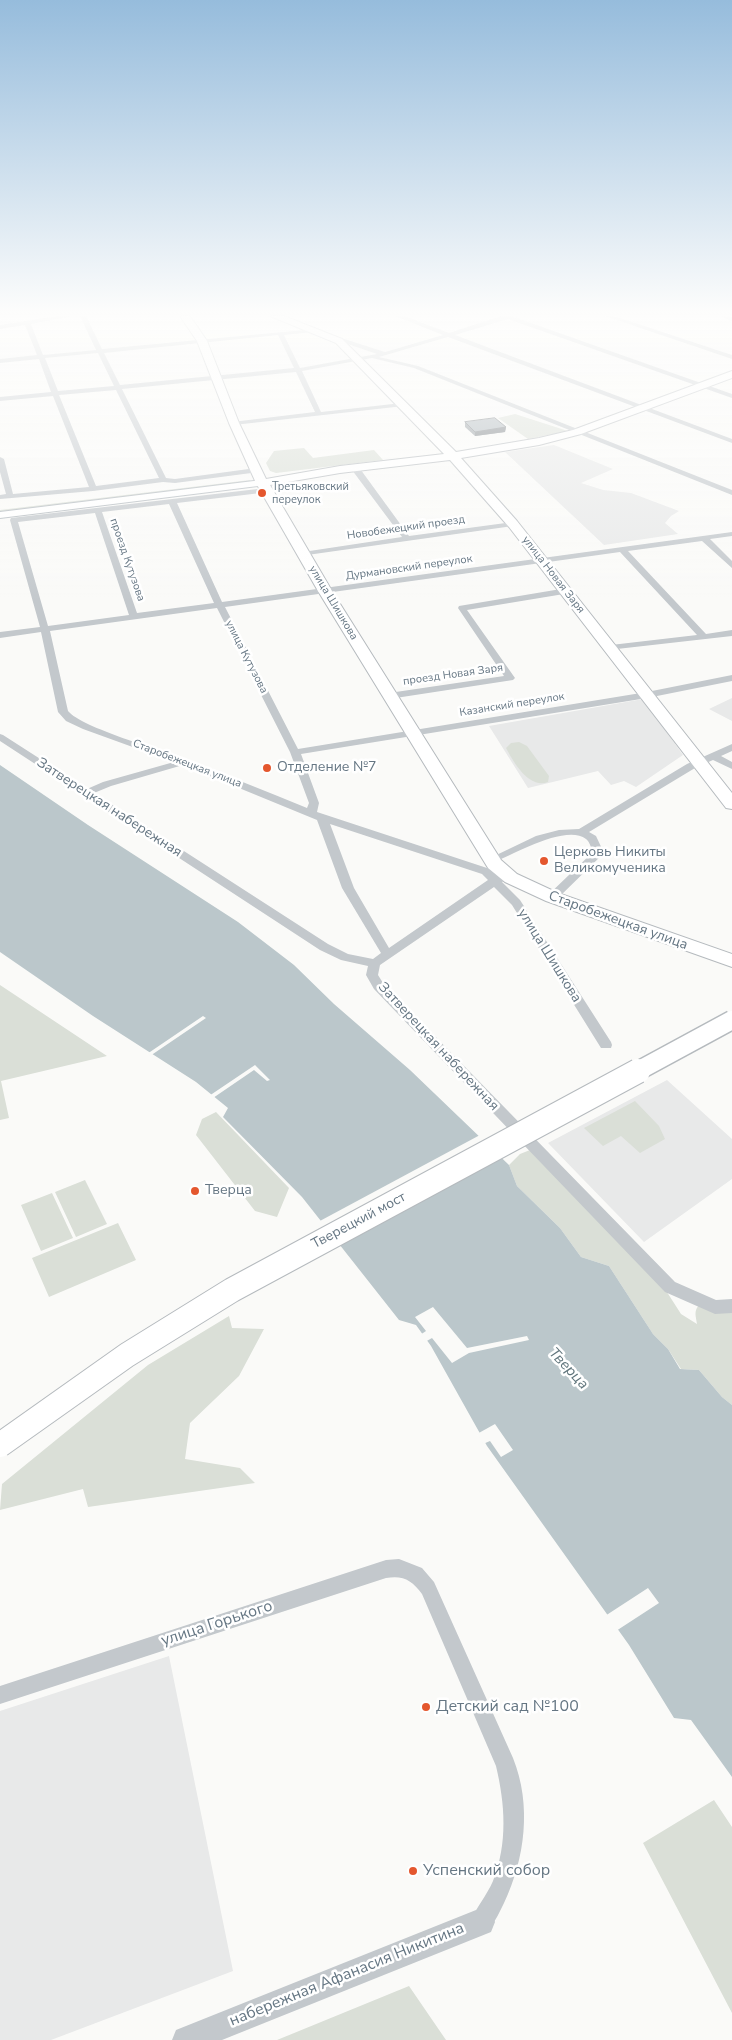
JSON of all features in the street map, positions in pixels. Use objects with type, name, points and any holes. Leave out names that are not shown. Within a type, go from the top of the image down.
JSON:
[{"type":"main road","name":"улица Шишкова","points":[[229,411],[261,480],[303,554],[496,872]]},
{"type":"main road","name":"улица Новая Заря","points":[[408,411],[452,455],[543,560],[647,695],[706,759],[732,804]]},
{"type":"main road","points":[[0,515],[176,494],[261,480],[530,443],[577,432],[634,411]]},
{"type":"main road","points":[[0,508],[176,494]]},
{"type":"main road","name":"Старобежецкая улица","points":[[496,872],[552,897],[732,961]]},
{"type":"main road","name":"Тверецкий мост","points":[[0,1432],[115,1350],[213,1290],[732,1009]]},
{"type":"main road","name":"Тверецкий мост","points":[[0,1445],[127,1355],[232,1290],[732,1020]]},
{"type":"street","points":[[61,411],[93,489]]},
{"type":"street","points":[[129,411],[162,480]]},
{"type":"street","points":[[234,423],[345,411]]},
{"type":"street","points":[[525,411],[732,493]]},
{"type":"street","points":[[652,411],[732,441]]},
{"type":"street","points":[[0,459],[10,496]]},
{"type":"street","points":[[355,468],[408,539]]},
{"type":"street","points":[[0,497],[93,489],[162,480],[261,480]]},
{"type":"street","points":[[98,510],[176,494]]},
{"type":"street","name":"улица Кутузова","points":[[176,494],[219,604],[295,752],[314,803],[311,814]]},
{"type":"street","name":"Старобежецкая улица","points":[[98,510],[14,520],[45,628],[60,707],[67,717],[86,727],[184,762],[322,818],[496,872]]},
{"type":"street","name":"проезд Кутузова","points":[[98,510],[134,616]]},
{"type":"street","name":"Новобежецкий проезд","points":[[303,554],[512,524]]},
{"type":"street","name":"Дурмановский переулок","points":[[0,635],[732,534]]},
{"type":"street","points":[[705,539],[732,566]]},
{"type":"street","points":[[623,550],[703,636]]},
{"type":"street","name":"проезд Новая Заря","points":[[389,696],[510,678],[462,608],[566,591]]},
{"type":"street","points":[[611,648],[732,633]]},
{"type":"street","name":"Казанский переулок","points":[[295,752],[647,695],[732,678]]},
{"type":"street","name":"Затверецкая набережная","points":[[0,737],[324,947],[345,957],[375,963],[372,975],[378,986],[670,1287],[715,1307],[732,1306]]},
{"type":"street","points":[[375,963],[540,838],[559,833],[581,832],[706,759],[732,747]]},
{"type":"street","points":[[706,759],[732,766]]},
{"type":"street","points":[[85,793],[107,784],[184,762]]},
{"type":"street","points":[[322,818],[348,888],[387,954]]},
{"type":"street","points":[[552,897],[599,853],[592,838],[581,832]]},
{"type":"street","name":"улица Шишкова","points":[[496,872],[606,1045]]},
{"type":"street","name":"улица Горького","points":[[0,1695],[390,1568],[399,1568],[413,1572],[420,1577],[428,1588],[506,1765],[512,1789],[515,1827],[511,1858],[501,1889],[481,1922]]},
{"type":"street","name":"набережная Афанасия Никитина","points":[[186,2040],[481,1922]]},
{"type":"shaded area","points":[[515,414],[568,431],[528,439],[498,418]]},
{"type":"shaded area","points":[[554,445],[613,469],[581,483],[603,490],[631,493],[679,511],[665,523],[678,534],[604,545],[505,452]]},
{"type":"shaded area","points":[[304,448],[313,458],[374,450],[383,460],[276,473],[270,471],[266,463],[274,451]]},
{"type":"shaded area","points":[[250,480],[251,483],[0,512],[0,510]]},
{"type":"shaded area","points":[[732,698],[732,721],[709,709]]},
{"type":"shaded area","points":[[643,699],[683,755],[636,787],[624,781],[611,785],[598,771],[528,788],[489,726]]},
{"type":"shaded area","points":[[519,742],[527,746],[549,776],[548,782],[535,782],[528,778],[513,761],[506,748],[511,743]]},
{"type":"shaded area","points":[[0,985],[107,1056],[1,1081],[9,1118],[0,1120]]},
{"type":"shaded area","points":[[667,1080],[732,1139],[732,1179],[644,1242],[548,1143]]},
{"type":"shaded area","points":[[635,1101],[659,1126],[665,1139],[640,1153],[621,1136],[603,1146],[584,1128]]},
{"type":"shaded area","points":[[216,1112],[289,1188],[277,1217],[255,1211],[196,1135],[202,1119]]},
{"type":"shaded area","points":[[530,1150],[665,1289],[681,1314],[697,1324],[696,1311],[700,1304],[732,1309],[732,1405],[722,1397],[699,1370],[681,1369],[668,1349],[653,1334],[609,1266],[581,1257],[560,1228],[517,1186],[509,1165],[520,1154]]},
{"type":"shaded area","points":[[85,1180],[107,1224],[76,1237],[55,1192]]},
{"type":"shaded area","points":[[52,1193],[73,1238],[41,1251],[21,1205]]},
{"type":"shaded area","points":[[118,1223],[136,1260],[49,1297],[32,1258]]},
{"type":"shaded area","points":[[229,1316],[232,1328],[264,1329],[239,1376],[190,1423],[185,1459],[240,1468],[255,1483],[88,1507],[83,1489],[0,1510],[2,1484],[148,1365]]},
{"type":"shaded area","points":[[169,1656],[233,1971],[51,2040],[0,2040],[0,1711]]},
{"type":"shaded area","points":[[714,1800],[732,1827],[732,2013],[643,1843]]},
{"type":"shaded area","points":[[409,1986],[446,2040],[277,2040]]},
{"type":"water","points":[[0,765],[88,825],[238,922],[294,965],[334,1004],[410,1070],[509,1165],[517,1186],[560,1228],[581,1257],[609,1266],[653,1334],[668,1349],[680,1369],[699,1370],[722,1397],[732,1405],[732,1777],[691,1720],[674,1718],[629,1645],[487,1446],[431,1346],[416,1325],[399,1320],[302,1197],[223,1117],[228,1108],[196,1082],[93,1016],[0,952]]},
{"type":"pier","points":[[203,1016],[206,1018],[150,1056],[147,1054]]},
{"type":"pier","points":[[255,1065],[270,1080],[267,1081],[254,1070],[213,1098],[216,1101],[209,1096]]},
{"type":"pier","points":[[480,1135],[502,1157],[338,1247],[318,1222]]},
{"type":"pier","points":[[433,1307],[467,1348],[527,1336],[529,1340],[469,1353],[452,1363],[432,1338],[425,1342],[420,1335],[426,1331],[415,1317]]},
{"type":"pier","points":[[495,1424],[513,1450],[501,1457],[490,1441],[483,1444],[477,1434]]},
{"type":"pier","points":[[648,1588],[659,1603],[616,1631],[605,1616]]},
{"type":"building","points":[[495,418],[506,427],[475,432],[465,422]]},
{"type":"place","name":"Третьяковский переулок","points":[[262,493]]},
{"type":"place","name":"Отделение №7","points":[[267,768]]},
{"type":"place","name":"Церковь Никиты Великомученика","points":[[544,861]]},
{"type":"place","name":"Тверца","points":[[195,1191]]},
{"type":"place","name":"Детский сад №100","points":[[426,1707]]},
{"type":"place","name":"Успенский собор","points":[[413,1871]]}]
